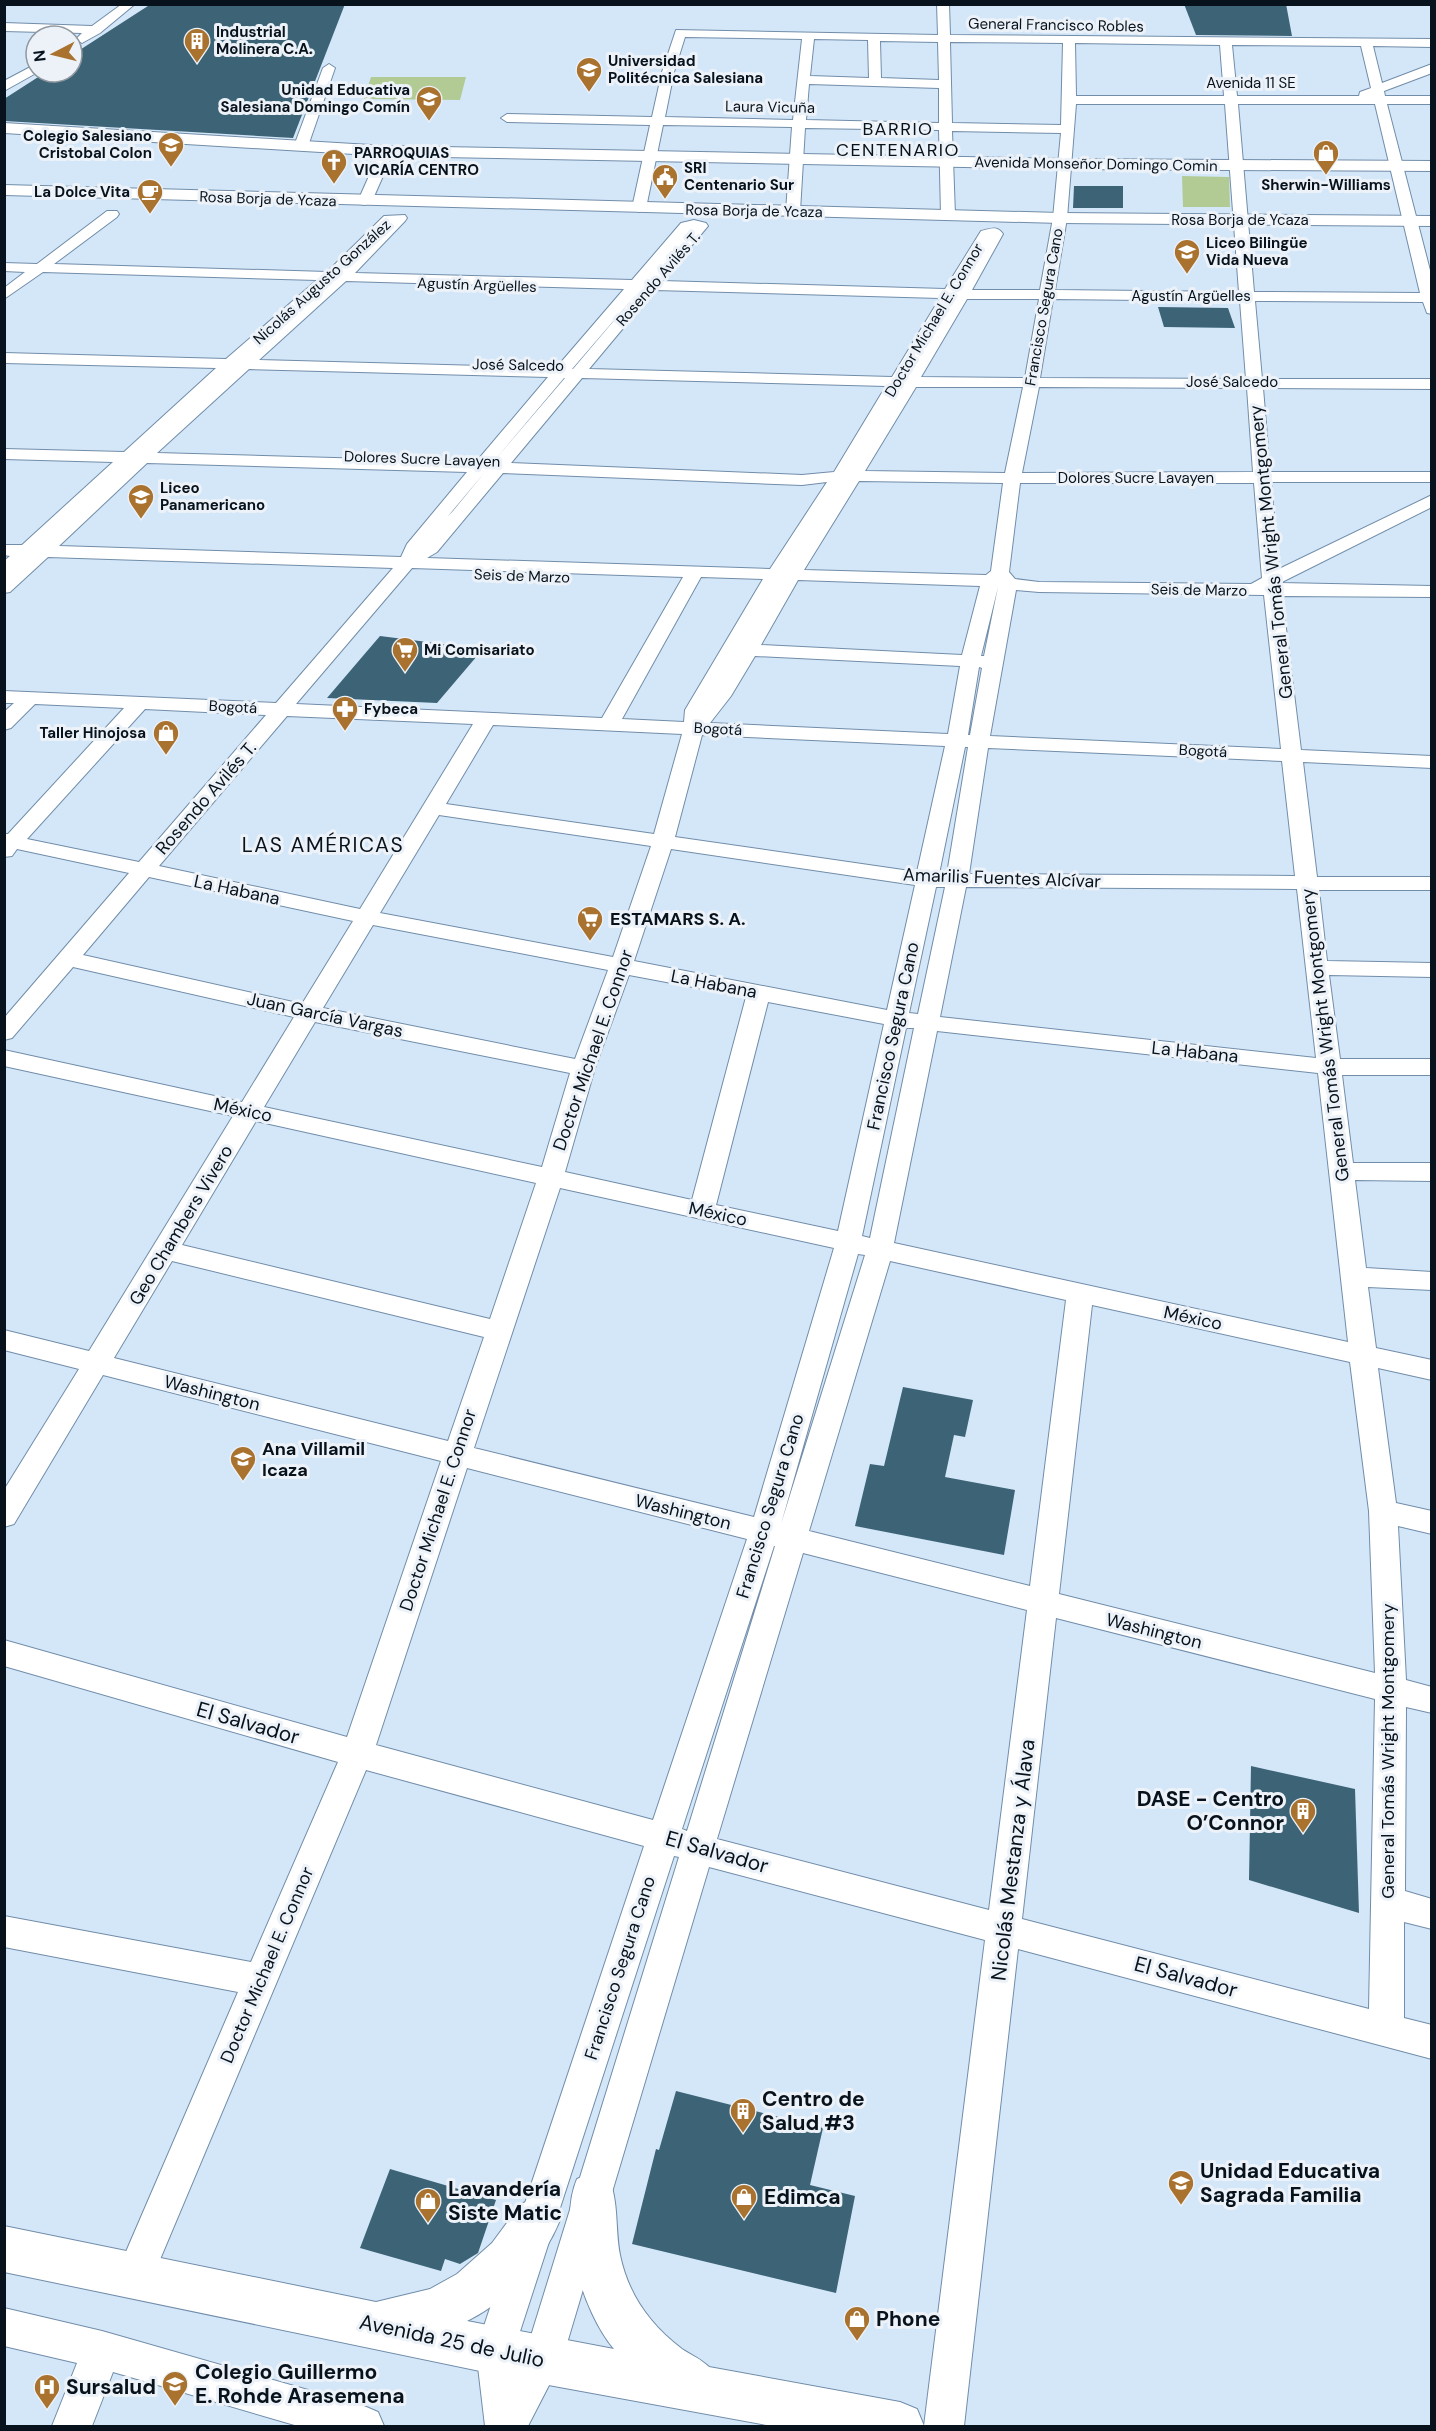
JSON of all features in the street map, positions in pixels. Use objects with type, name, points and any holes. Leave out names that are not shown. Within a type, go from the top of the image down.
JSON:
[{"type":"main road","name":"Avenida Monseñor Domingo Comin","points":[[4,128],[387,151],[1064,164],[1431,166]]},
{"type":"main road","name":"Rosa Borja de Ycaza","points":[[4,190],[1060,218],[1431,221]]},
{"type":"main road","points":[[593,2195],[592,2228],[597,2261],[608,2299],[647,2351],[674,2373],[705,2390]]},
{"type":"main road","points":[[365,2323],[399,2321],[422,2315],[465,2297],[494,2276],[519,2250],[537,2220]]},
{"type":"main road","name":"Avenida 25 de Julio","points":[[4,2249],[543,2360],[900,2427]]},
{"type":"street","points":[[84,38],[130,4]]},
{"type":"street","points":[[943,4],[948,215]]},
{"type":"street","points":[[10,27],[96,30]]},
{"type":"street","name":"General Francisco Robles","points":[[658,121],[680,33],[1069,40],[1431,43]]},
{"type":"street","points":[[793,211],[795,160],[808,35]]},
{"type":"street","points":[[874,37],[875,82]]},
{"type":"street","name":"Francisco Segura Cano","points":[[506,2427],[543,2360],[698,1849],[848,1243],[957,739],[981,662],[999,584],[1012,478],[1032,381],[1060,218],[1070,100],[1069,40]]},
{"type":"street","name":"General Tomás Wright Montgomery","points":[[1226,42],[1264,478],[1265,588],[1292,756],[1383,1511],[1391,1690],[1386,2030]]},
{"type":"street","points":[[1366,43],[1430,302]]},
{"type":"street","points":[[301,147],[329,68]]},
{"type":"street","points":[[1378,95],[1431,68]]},
{"type":"street","points":[[4,74],[24,72]]},
{"type":"street","points":[[4,87],[24,75]]},
{"type":"street","points":[[803,80],[944,84]]},
{"type":"street","name":"Avenida 11 SE","points":[[1070,100],[1353,100],[1378,95],[1431,100]]},
{"type":"street","name":"Laura Vicuña","points":[[507,118],[1068,129]]},
{"type":"street","points":[[639,208],[658,121]]},
{"type":"street","points":[[365,201],[387,151]]},
{"type":"street","points":[[4,285],[31,270],[111,213],[101,213],[31,270],[4,295]]},
{"type":"street","name":"Agustín Argüelles","points":[[4,267],[31,270],[802,291],[930,297],[956,294],[1247,297],[1430,302]]},
{"type":"street","name":"Agustín Argüelles","points":[[4,273],[31,270]]},
{"type":"street","name":"Nicolás Augusto González","points":[[4,571],[140,454],[335,278]]},
{"type":"street","name":"Rosendo Avilés T.","points":[[4,1033],[404,566],[431,548],[490,464],[642,287]]},
{"type":"street","name":"Doctor Michael E. Connor","points":[[135,2276],[357,1754],[497,1331],[551,1178],[583,1068],[621,966],[663,841],[694,728],[695,710],[847,476],[956,294]]},
{"type":"street","name":"José Salcedo","points":[[4,352],[72,356],[1032,381],[1431,384]]},
{"type":"street","name":"José Salcedo","points":[[4,358],[72,356]]},
{"type":"street","name":"Dolores Sucre Lavayen","points":[[4,447],[140,454],[666,471],[802,480],[847,476],[1431,477]]},
{"type":"street","name":"Dolores Sucre Lavayen","points":[[4,454],[140,454]]},
{"type":"street","points":[[1265,588],[1431,500]]},
{"type":"street","name":"Nicolás Augusto González","points":[[4,588],[23,554]]},
{"type":"street","name":"Seis de Marzo","points":[[23,554],[1039,587],[1265,588],[1431,592]]},
{"type":"street","points":[[609,724],[693,577]]},
{"type":"street","name":"Doctor Michael E. Connor","points":[[694,728],[710,712],[750,650],[781,580]]},
{"type":"street","points":[[750,650],[981,662]]},
{"type":"street","name":"Francisco Segura Cano","points":[[506,2427],[495,2350],[663,1837],[777,1535],[880,1250],[929,1024],[957,880],[981,740],[981,662]]},
{"type":"street","name":"Bogotá","points":[[4,697],[1431,762]]},
{"type":"street","points":[[4,724],[30,698]]},
{"type":"street","points":[[7,844],[140,703]]},
{"type":"street","name":"Geo Chambers Vivero","points":[[4,1516],[488,718]]},
{"type":"street","name":"Amarilis Fuentes Alcívar","points":[[433,808],[927,880],[1431,884]]},
{"type":"street","name":"La Habana","points":[[7,844],[367,917],[896,1019],[1329,1067],[1431,1067]]},
{"type":"street","name":"Juan García Vargas","points":[[68,959],[309,1013],[583,1068]]},
{"type":"street","points":[[1317,968],[1431,970]]},
{"type":"street","points":[[702,1211],[759,992]]},
{"type":"street","name":"México","points":[[4,1058],[1431,1370]]},
{"type":"street","points":[[1341,1171],[1431,1172]]},
{"type":"street","points":[[166,1250],[497,1331]]},
{"type":"street","points":[[1353,1277],[1431,1281]]},
{"type":"street","name":"Nicolás Mestanza y Álava","points":[[944,2427],[1080,1293]]},
{"type":"street","name":"Washington","points":[[4,1340],[1431,1700]]},
{"type":"street","points":[[1383,1511],[1431,1523]]},
{"type":"street","name":"El Salvador","points":[[4,1653],[357,1754],[663,1837],[698,1849],[1431,2042]]},
{"type":"street","points":[[1388,1902],[1431,1914]]},
{"type":"street","points":[[4,1931],[261,1980]]},
{"type":"street","points":[[4,2328],[102,2350],[364,2427]]},
{"type":"street","points":[[72,2427],[102,2350]]},
{"type":"green space","points":[[371,77],[466,77],[460,100],[364,99]]},
{"type":"green space","points":[[1182,176],[1229,177],[1230,207],[1183,207]]},
{"type":"building","name":"Industrial Molinera C.A.","points":[[151,4],[345,4],[293,138],[4,121],[4,99],[27,84],[84,84],[84,47]]},
{"type":"building","points":[[1184,4],[1286,4],[1292,36],[1196,35]]},
{"type":"building","points":[[1074,186],[1123,186],[1123,208],[1073,208]]},
{"type":"building","points":[[1158,307],[1228,308],[1235,328],[1164,327]]},
{"type":"building","name":"Mi Comisariato","points":[[380,636],[483,649],[437,703],[327,698]]},
{"type":"building","points":[[903,1387],[973,1400],[965,1437],[954,1435],[945,1477],[1015,1490],[1004,1555],[855,1526],[870,1464],[884,1466]]},
{"type":"building","name":"DASE - Centro O’Connor","points":[[1251,1766],[1355,1789],[1359,1913],[1249,1880]]},
{"type":"building","name":"Edimca","points":[[676,2091],[823,2128],[810,2185],[855,2196],[836,2293],[632,2244],[656,2149],[659,2150]]},
{"type":"building","name":"Lavandería Siste Matic","points":[[390,2169],[496,2200],[478,2253],[460,2264],[445,2259],[441,2271],[360,2248]]},
{"type":"place","name":"Industrial Molinera C.A.","points":[[197,64]]},
{"type":"place","name":"Universidad Politécnica Salesiana","points":[[589,93]]},
{"type":"place","name":"Unidad Educativa Salesiana Domingo Comín","points":[[429,122]]},
{"type":"place","name":"Colegio Salesiano Cristobal Colon","points":[[171,168]]},
{"type":"place","name":"Sherwin-Williams","points":[[1326,176]]},
{"type":"place","name":"PARROQUIAS VICARÍA CENTRO","points":[[334,185]]},
{"type":"place","name":"SRI Centenario Sur","points":[[665,200]]},
{"type":"place","name":"La Dolce Vita","points":[[150,215]]},
{"type":"place","name":"Liceo Bilingüe Vida Nueva","points":[[1187,275]]},
{"type":"place","name":"Liceo Panamericano","points":[[141,520]]},
{"type":"place","name":"Mi Comisariato","points":[[405,673]]},
{"type":"place","name":"Fybeca","points":[[345,732]]},
{"type":"place","name":"Taller Hinojosa","points":[[166,756]]},
{"type":"place","name":"ESTAMARS S. A.","points":[[590,942]]},
{"type":"place","name":"Ana Villamil Icaza","points":[[243,1482]]},
{"type":"place","name":"DASE - Centro O’Connor","points":[[1303,1834]]},
{"type":"place","name":"Centro de Salud #3","points":[[743,2134]]},
{"type":"place","name":"Unidad Educativa Sagrada Familia","points":[[1181,2206]]},
{"type":"place","name":"Edimca","points":[[744,2220]]},
{"type":"place","name":"Lavandería Siste Matic","points":[[428,2224]]},
{"type":"place","name":"Phone","points":[[857,2342]]},
{"type":"place","name":"Colegio Guillermo E. Rohde Arasemena","points":[[175,2407]]},
{"type":"place","name":"Sursalud","points":[[47,2410]]},
{"type":"district","name":"BARRIO CENTENARIO","points":[[898,139]]},
{"type":"district","name":"LAS AMÉRICAS","points":[[323,845]]}]
